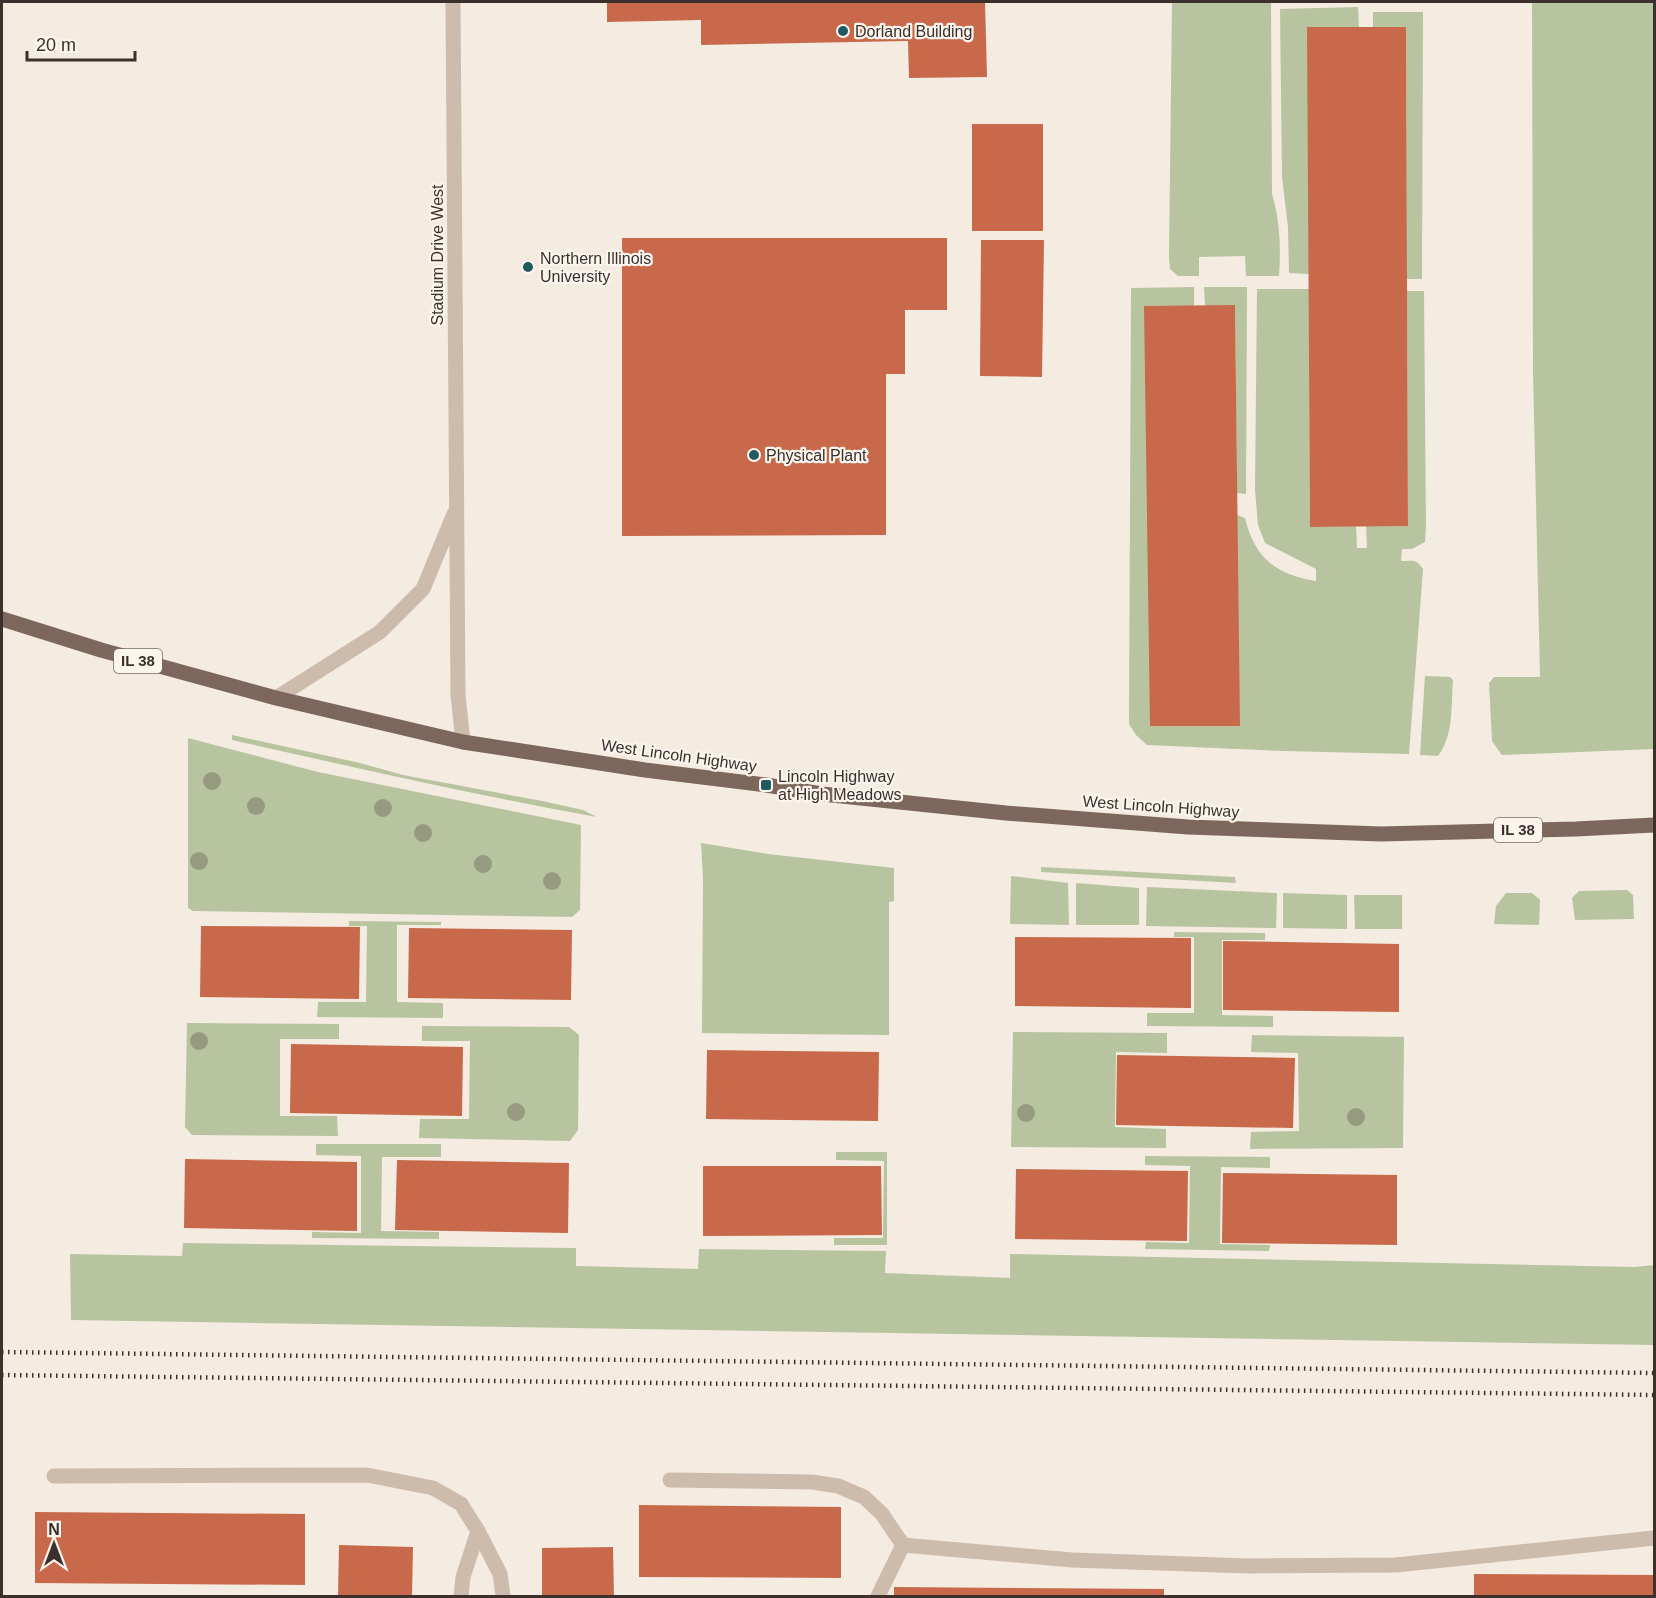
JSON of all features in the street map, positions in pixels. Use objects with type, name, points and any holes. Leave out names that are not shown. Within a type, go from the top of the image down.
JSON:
[{"type":"main road","name":"West Lincoln Highway","points":[[2,619],[101,650],[276,699],[463,742],[822,794],[1005,813],[1188,827],[1381,834],[1654,825]]},
{"type":"street","name":"Stadium Drive West","points":[[453,2],[458,695],[463,742]]},
{"type":"street","name":"Stadium Drive West","points":[[276,699],[380,632],[423,589],[456,508]]},
{"type":"street","points":[[54,1476],[367,1475],[433,1488],[461,1504],[500,1574],[503,1596]]},
{"type":"street","points":[[670,1480],[812,1482],[838,1486],[864,1497],[882,1514],[903,1545]]},
{"type":"street","points":[[461,1596],[463,1577],[478,1532]]},
{"type":"street","points":[[903,1545],[1072,1560],[1248,1566],[1373,1565],[1654,1538]]},
{"type":"street","points":[[878,1596],[903,1545]]},
{"type":"green space","points":[[1172,2],[1271,2],[1272,194],[1279,235],[1279,276],[1246,276],[1245,256],[1199,257],[1199,276],[1178,276],[1170,269]]},
{"type":"green space","points":[[1532,2],[1654,2],[1654,749],[1502,755],[1492,741],[1489,683],[1494,677],[1540,677],[1533,371]]},
{"type":"green space","points":[[1358,7],[1359,27],[1308,27],[1309,274],[1289,273],[1288,227],[1282,177],[1280,9]]},
{"type":"green space","points":[[1373,12],[1423,12],[1422,279],[1407,279],[1406,27],[1373,27]]},
{"type":"green space","points":[[1194,287],[1194,306],[1237,515],[1245,518],[1255,544],[1269,562],[1289,574],[1316,581],[1316,569],[1265,543],[1258,525],[1255,490],[1257,289],[1309,289],[1310,527],[1356,526],[1357,548],[1367,548],[1366,526],[1408,526],[1407,291],[1424,291],[1425,542],[1412,549],[1402,549],[1401,561],[1416,562],[1423,569],[1409,754],[1147,745],[1136,735],[1129,724],[1131,288]]},
{"type":"green space","points":[[1204,287],[1247,287],[1246,494],[1237,493],[1235,306],[1205,306]]},
{"type":"green space","points":[[1425,676],[1450,677],[1453,680],[1449,729],[1447,739],[1438,756],[1420,755]]},
{"type":"green space","points":[[232,735],[360,763],[403,775],[583,810],[597,817],[459,790],[232,740]]},
{"type":"green space","points":[[188,738],[318,772],[581,825],[580,910],[572,917],[193,911],[188,908]]},
{"type":"green space","points":[[701,843],[768,854],[894,868],[894,901],[889,902],[889,1035],[702,1033],[703,878]]},
{"type":"green space","points":[[1041,867],[1235,877],[1236,883],[1041,872]]},
{"type":"green space","points":[[1011,876],[1068,883],[1069,925],[1010,924]]},
{"type":"green space","points":[[1076,883],[1139,888],[1139,925],[1076,925]]},
{"type":"green space","points":[[1147,887],[1277,893],[1276,928],[1146,926]]},
{"type":"green space","points":[[1627,890],[1633,895],[1634,919],[1575,920],[1572,898],[1579,891]]},
{"type":"green space","points":[[1283,893],[1347,895],[1347,929],[1283,928]]},
{"type":"green space","points":[[1506,893],[1532,893],[1540,900],[1539,925],[1494,924],[1496,906]]},
{"type":"green space","points":[[1354,895],[1402,895],[1402,929],[1355,929]]},
{"type":"green space","points":[[349,921],[441,922],[441,925],[397,925],[397,1002],[443,1003],[443,1018],[317,1017],[318,1002],[366,1002],[367,926],[349,926]]},
{"type":"green space","points":[[1174,932],[1265,933],[1265,940],[1222,940],[1222,1015],[1273,1016],[1273,1027],[1147,1026],[1147,1013],[1194,1013],[1194,937],[1174,937]]},
{"type":"green space","points":[[187,1023],[339,1024],[339,1039],[280,1039],[280,1116],[337,1116],[338,1136],[192,1135],[185,1127]]},
{"type":"green space","points":[[422,1026],[569,1027],[579,1035],[578,1130],[570,1141],[419,1138],[420,1119],[469,1119],[470,1041],[422,1041]]},
{"type":"green space","points":[[1013,1032],[1167,1033],[1167,1053],[1116,1052],[1115,1127],[1166,1129],[1166,1148],[1011,1147]]},
{"type":"green space","points":[[1252,1035],[1404,1037],[1403,1148],[1250,1149],[1251,1132],[1299,1131],[1298,1053],[1251,1052]]},
{"type":"green space","points":[[316,1144],[441,1144],[441,1157],[382,1157],[381,1231],[439,1232],[439,1239],[312,1238],[312,1232],[361,1233],[361,1156],[316,1155]]},
{"type":"green space","points":[[836,1152],[887,1152],[887,1245],[834,1245],[834,1238],[883,1238],[884,1161],[836,1160]]},
{"type":"green space","points":[[1145,1156],[1270,1157],[1270,1168],[1221,1167],[1220,1244],[1270,1245],[1269,1251],[1145,1249],[1146,1242],[1189,1243],[1190,1166],[1145,1165]]},
{"type":"green space","points":[[183,1243],[576,1248],[576,1266],[698,1269],[699,1249],[886,1251],[885,1273],[1010,1278],[1010,1254],[1635,1267],[1654,1265],[1654,1345],[71,1320],[70,1254],[182,1256]]},
{"type":"building","name":"Dorland Building","points":[[607,2],[985,2],[987,77],[909,78],[908,41],[701,45],[701,20],[607,22]]},
{"type":"building","points":[[1307,27],[1406,27],[1408,526],[1310,527]]},
{"type":"building","points":[[972,124],[1043,124],[1043,231],[972,231]]},
{"type":"building","name":"Physical Plant","points":[[622,238],[947,238],[947,310],[905,310],[905,374],[886,374],[886,535],[622,536]]},
{"type":"building","points":[[981,240],[1044,240],[1042,377],[980,376]]},
{"type":"building","points":[[1235,305],[1240,726],[1150,726],[1144,306]]},
{"type":"building","points":[[201,926],[360,927],[359,999],[200,997]]},
{"type":"building","points":[[409,928],[572,930],[571,1000],[408,998]]},
{"type":"building","points":[[1015,937],[1191,938],[1191,1008],[1015,1006]]},
{"type":"building","points":[[1223,941],[1399,944],[1399,1012],[1223,1010]]},
{"type":"building","points":[[291,1044],[463,1047],[462,1116],[290,1113]]},
{"type":"building","points":[[707,1050],[879,1052],[878,1121],[706,1119]]},
{"type":"building","points":[[1117,1055],[1295,1058],[1293,1128],[1116,1125]]},
{"type":"building","points":[[185,1159],[357,1162],[357,1231],[184,1228]]},
{"type":"building","points":[[397,1160],[569,1163],[568,1233],[395,1230]]},
{"type":"building","points":[[703,1166],[881,1166],[882,1235],[703,1236]]},
{"type":"building","points":[[1016,1169],[1188,1171],[1187,1241],[1015,1239]]},
{"type":"building","points":[[1223,1173],[1397,1175],[1397,1245],[1222,1243]]},
{"type":"building","points":[[639,1505],[841,1507],[841,1578],[639,1577]]},
{"type":"building","points":[[35,1512],[305,1514],[305,1585],[35,1583]]},
{"type":"building","points":[[339,1545],[413,1547],[412,1596],[338,1596]]},
{"type":"building","points":[[613,1547],[614,1596],[542,1596],[542,1548]]},
{"type":"building","points":[[1474,1574],[1654,1575],[1654,1596],[1474,1596]]},
{"type":"building","points":[[894,1587],[1164,1589],[1164,1596],[894,1596]]},
{"type":"railway","points":[[2,1352],[1654,1373]]},
{"type":"railway","points":[[2,1375],[1654,1395]]},
{"type":"place","name":"Dorland Building","points":[[843,31]]},
{"type":"place","name":"Northern Illinois University","points":[[528,267]]},
{"type":"place","name":"Physical Plant","points":[[754,455]]},
{"type":"place","name":"Lincoln Highway at High Meadows","points":[[766,785]]}]
